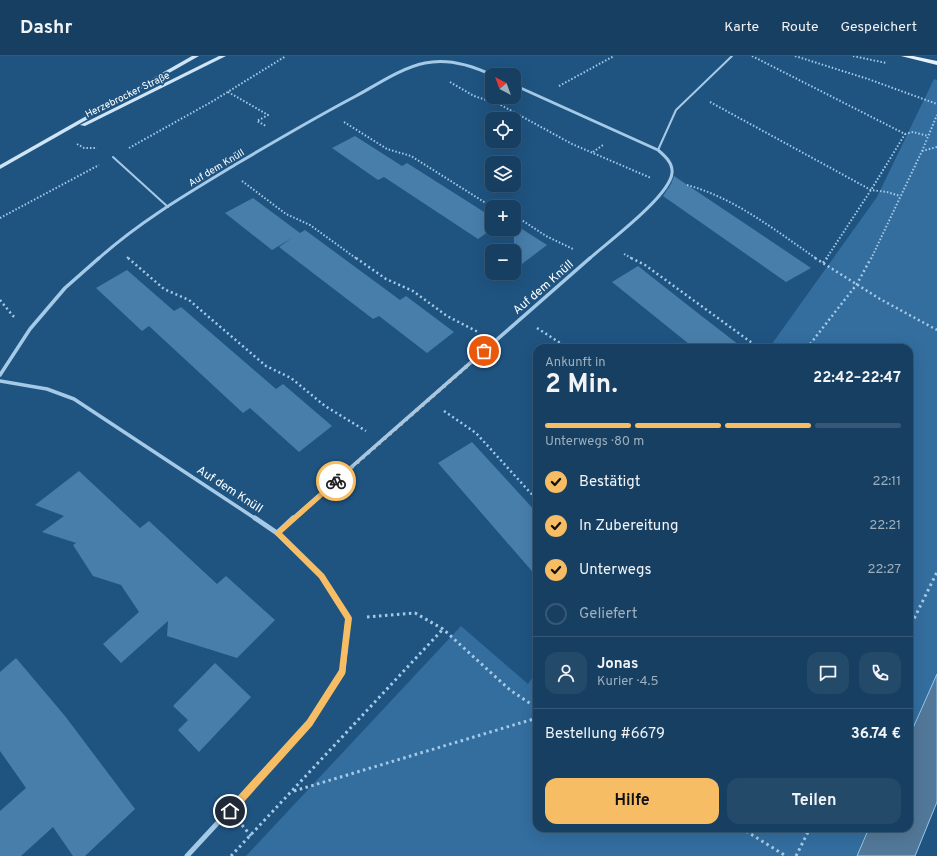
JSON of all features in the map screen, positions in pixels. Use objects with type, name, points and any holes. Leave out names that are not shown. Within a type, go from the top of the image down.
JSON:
[{"type":"main road","name":"Herzebrocker Straße","points":[[0,167],[196,56]]},
{"type":"main road","name":"Herzebrocker Straße","points":[[37,147],[224,56]]},
{"type":"main road","points":[[904,56],[937,63]]},
{"type":"street","name":"Auf dem Knüll","points":[[0,375],[30,329],[65,288],[113,245],[168,207],[327,111],[409,68],[440,61],[458,64],[485,72]]},
{"type":"street","points":[[521,88],[658,150],[668,157],[673,168],[670,181]]},
{"type":"street","name":"Auf dem Knüll","points":[[278,533],[381,440],[522,319],[658,198],[670,181]]},
{"type":"street","name":"Auf dem Knüll","points":[[0,381],[47,389],[74,399],[278,533],[321,576],[348,618]]},
{"type":"street","points":[[187,856],[310,723],[343,672],[348,618]]},
{"type":"lane","points":[[658,150],[676,110],[732,56]]},
{"type":"lane","points":[[113,157],[168,207]]},
{"type":"path","points":[[0,218],[113,157],[228,92],[286,56]]},
{"type":"path","points":[[539,96],[614,56]]},
{"type":"path","points":[[752,56],[905,134],[913,132],[928,136]]},
{"type":"path","points":[[795,56],[868,79],[937,104]]},
{"type":"path","points":[[420,65],[474,96],[499,104],[572,144],[650,178],[694,186],[745,211],[823,263],[910,317],[937,330]]},
{"type":"path","points":[[228,92],[268,114],[257,121],[284,136]]},
{"type":"path","points":[[693,93],[871,190],[887,192],[900,196]]},
{"type":"path","points":[[327,111],[387,149],[411,156],[485,203]]},
{"type":"path","points":[[810,344],[857,284],[865,271],[922,152],[937,115]]},
{"type":"path","points":[[823,263],[871,190],[905,134]]},
{"type":"path","points":[[74,143],[84,148],[99,148],[113,157]]},
{"type":"path","points":[[922,152],[937,147]]},
{"type":"path","points":[[228,170],[286,214],[310,225],[386,279],[413,291],[447,316],[496,341]]},
{"type":"path","points":[[521,220],[546,236],[591,257]]},
{"type":"path","points":[[605,244],[645,265],[754,344]]},
{"type":"path","points":[[113,245],[164,289],[189,300],[266,366],[291,378],[325,406],[381,440]]},
{"type":"path","points":[[522,319],[562,344]]},
{"type":"path","points":[[428,399],[476,433],[533,496]]},
{"type":"path","points":[[913,621],[937,572]]},
{"type":"path","points":[[348,618],[414,613],[443,629],[510,690],[533,705]]},
{"type":"path","points":[[230,856],[294,791],[443,629]]},
{"type":"path","points":[[294,791],[533,719]]},
{"type":"path","points":[[747,832],[786,856]]},
{"type":"path","points":[[796,856],[808,832]]},
{"type":"shaded area","points":[[934,79],[937,80],[937,674],[913,728],[913,344],[772,344],[877,197]]},
{"type":"shaded area","points":[[461,626],[528,684],[533,677],[533,832],[867,832],[857,856],[246,856]]},
{"type":"shaded area","points":[[937,674],[937,802],[915,856],[857,856],[867,832],[913,832],[913,728]]},
{"type":"building","points":[[355,136],[402,166],[407,163],[485,213],[485,234],[478,239],[384,177],[378,180],[332,148]]},
{"type":"building","points":[[674,176],[811,268],[786,282],[663,196],[671,184]]},
{"type":"building","points":[[253,198],[300,233],[305,230],[400,300],[406,296],[454,332],[427,353],[379,316],[373,319],[279,247],[292,238],[272,250],[225,213]]},
{"type":"building","points":[[521,228],[547,245],[521,265],[521,244],[514,244],[514,236],[521,236]]},
{"type":"building","points":[[638,266],[738,344],[689,344],[612,282]]},
{"type":"building","points":[[127,270],[174,311],[181,307],[276,389],[283,384],[332,426],[299,452],[250,408],[243,413],[149,326],[142,331],[96,288]]},
{"type":"building","points":[[472,442],[533,509],[533,572],[438,463]]},
{"type":"building","points":[[79,471],[140,528],[149,521],[217,584],[226,576],[275,620],[237,658],[167,636],[168,621],[121,663],[103,644],[139,612],[121,585],[93,576],[73,545],[76,543],[42,532],[64,516],[35,505]]},
{"type":"building","points":[[16,658],[65,716],[135,809],[85,856],[73,856],[53,827],[21,856],[0,856],[0,811],[26,788],[0,751],[0,672]]},
{"type":"building","points":[[215,663],[251,697],[199,752],[178,730],[188,720],[173,706]]},
{"type":"way so far","points":[[336,481],[484,351]]},
{"type":"route","points":[[230,811],[310,723],[343,672],[348,618],[321,576],[278,533],[336,481]]}]
